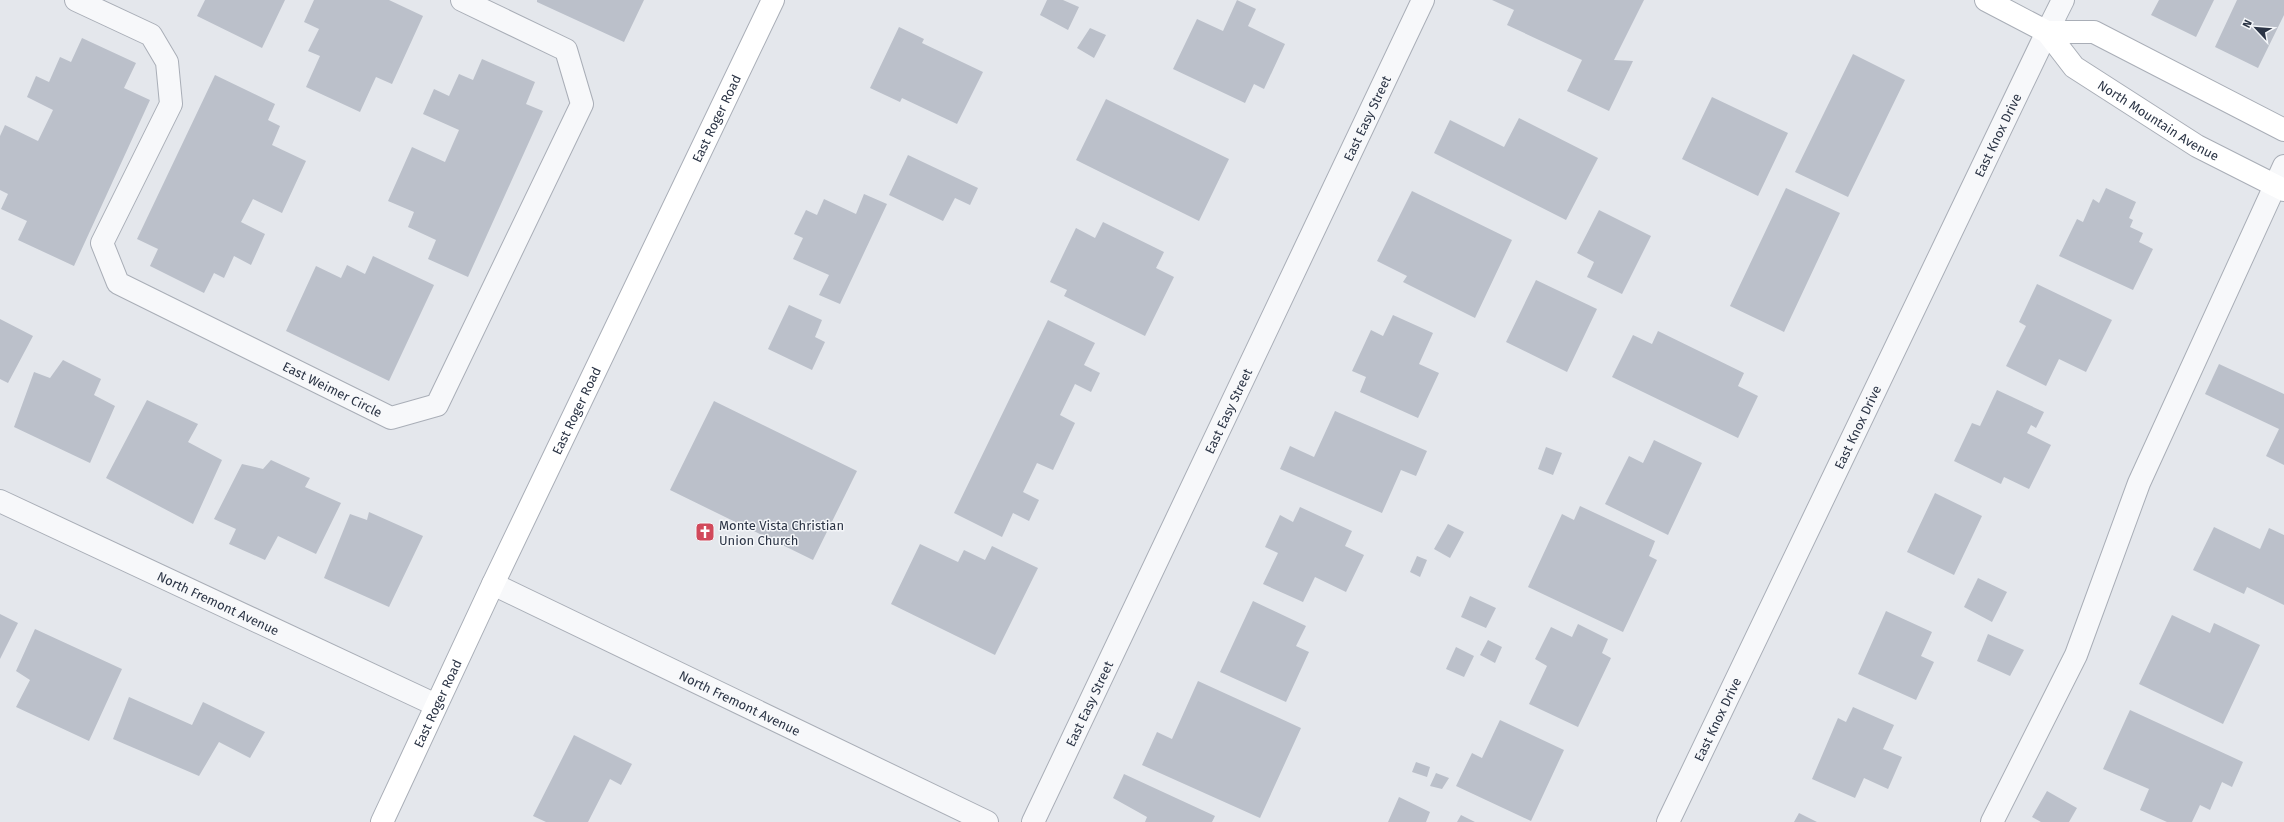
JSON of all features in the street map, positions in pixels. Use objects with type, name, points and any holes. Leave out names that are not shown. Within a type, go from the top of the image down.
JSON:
[{"type":"street","name":"East Weimer Circle","points":[[76,0],[151,35],[167,62],[171,104],[102,243],[118,283],[391,418],[438,405],[582,104],[566,50],[462,0]]},
{"type":"street","name":"East Roger Road","points":[[382,822],[493,584],[773,0]]},
{"type":"street","name":"East Easy Street","points":[[1033,822],[1423,0]]},
{"type":"street","name":"North Mountain Avenue","points":[[1986,0],[2047,32],[2074,67],[2197,146],[2280,188]]},
{"type":"street","name":"East Knox Drive","points":[[1668,822],[2063,0]]},
{"type":"street","name":"North Mountain Avenue","points":[[2047,32],[2094,32],[2284,130]]},
{"type":"street","points":[[1992,822],[2076,655],[2139,483],[2280,188],[2284,166]]},
{"type":"street","name":"North Fremont Avenue","points":[[0,501],[436,705]]},
{"type":"street","name":"North Fremont Avenue","points":[[493,584],[988,822]]},
{"type":"building","points":[[205,0],[285,0],[262,48],[197,16]]},
{"type":"building","points":[[314,0],[389,0],[423,16],[392,84],[376,77],[360,112],[306,87],[320,56],[308,51],[319,29],[304,22]]},
{"type":"building","points":[[537,0],[644,0],[624,42],[537,2]]},
{"type":"building","points":[[1047,0],[1063,0],[1079,7],[1068,30],[1040,15]]},
{"type":"building","points":[[1237,0],[1256,9],[1248,26],[1285,44],[1264,89],[1254,84],[1245,103],[1173,69],[1197,19],[1223,31]]},
{"type":"building","points":[[1492,0],[1644,0],[1614,60],[1633,61],[1609,111],[1567,91],[1582,60],[1507,25],[1514,10]]},
{"type":"building","points":[[2159,0],[2214,0],[2196,37],[2151,15]]},
{"type":"building","points":[[2237,0],[2284,0],[2284,15],[2258,68],[2215,47]]},
{"type":"building","points":[[899,27],[924,39],[922,43],[983,72],[957,124],[902,98],[900,102],[870,88]]},
{"type":"building","points":[[1090,28],[1106,35],[1094,58],[1077,48]]},
{"type":"building","points":[[82,38],[136,63],[124,88],[150,100],[74,266],[18,240],[27,221],[1,209],[8,194],[0,190],[0,136],[5,125],[38,141],[53,110],[27,97],[36,76],[49,82],[60,57],[71,62]]},
{"type":"building","points":[[1853,54],[1905,80],[1848,197],[1795,172]]},
{"type":"building","points":[[482,59],[535,82],[526,104],[543,111],[468,277],[428,259],[436,240],[408,227],[414,212],[388,201],[412,147],[445,162],[459,130],[423,114],[434,89],[449,96],[459,74],[473,80]]},
{"type":"building","points":[[215,75],[275,104],[268,120],[280,126],[272,145],[306,161],[282,213],[253,199],[241,222],[265,234],[251,265],[234,256],[224,278],[214,273],[204,293],[150,266],[158,249],[137,239]]},
{"type":"building","points":[[1712,97],[1788,133],[1758,196],[1682,159]]},
{"type":"building","points":[[1106,99],[1229,159],[1199,221],[1076,160]]},
{"type":"building","points":[[1519,118],[1598,158],[1566,220],[1434,153],[1450,120],[1504,147]]},
{"type":"building","points":[[908,155],[978,188],[970,205],[955,198],[943,221],[889,195]]},
{"type":"building","points":[[1786,188],[1840,213],[1784,332],[1730,306]]},
{"type":"building","points":[[2106,188],[2136,202],[2129,218],[2133,220],[2130,227],[2143,233],[2139,242],[2153,249],[2133,290],[2059,256],[2077,219],[2083,222],[2093,199],[2099,203]]},
{"type":"building","points":[[1412,191],[1512,240],[1475,318],[1403,282],[1407,276],[1377,261]]},
{"type":"building","points":[[864,194],[887,204],[840,304],[819,295],[829,275],[793,259],[803,238],[794,234],[806,210],[817,215],[824,199],[856,214]]},
{"type":"building","points":[[1599,210],[1651,236],[1622,294],[1587,277],[1594,262],[1577,253]]},
{"type":"building","points":[[1103,222],[1164,252],[1156,268],[1174,277],[1145,336],[1064,296],[1067,290],[1050,282],[1076,228],[1095,238]]},
{"type":"building","points":[[373,256],[434,285],[389,381],[286,331],[316,266],[341,278],[347,265],[365,274]]},
{"type":"building","points":[[1536,280],[1597,309],[1567,372],[1506,342]]},
{"type":"building","points":[[2037,284],[2112,320],[2086,372],[2059,359],[2046,386],[2006,366],[2026,326],[2019,322]]},
{"type":"building","points":[[789,305],[822,320],[815,337],[825,342],[812,370],[768,349]]},
{"type":"building","points":[[1393,315],[1433,333],[1419,364],[1439,373],[1418,418],[1360,392],[1366,377],[1352,371],[1371,330],[1383,336]]},
{"type":"building","points":[[0,319],[33,336],[8,383],[0,379]]},
{"type":"building","points":[[1048,320],[1095,343],[1084,365],[1100,373],[1091,392],[1075,384],[1060,415],[1075,423],[1053,470],[1037,463],[1023,492],[1039,500],[1029,521],[1013,513],[1002,537],[954,513]]},
{"type":"building","points":[[1658,331],[1744,373],[1738,386],[1758,396],[1738,438],[1612,377],[1633,335],[1652,344]]},
{"type":"building","points":[[63,360],[101,379],[94,395],[115,406],[90,463],[14,427],[34,372],[50,378]]},
{"type":"building","points":[[2219,364],[2284,394],[2284,465],[2266,456],[2279,429],[2205,394]]},
{"type":"building","points":[[1997,390],[2044,412],[2036,428],[2031,425],[2027,433],[2051,445],[2029,489],[2004,477],[2001,484],[1954,461],[1972,423],[1980,426]]},
{"type":"building","points":[[147,400],[198,424],[188,442],[222,460],[193,524],[106,478]]},
{"type":"building","points":[[714,401],[857,471],[813,560],[670,490]]},
{"type":"building","points":[[1335,411],[1427,451],[1416,476],[1401,470],[1382,513],[1280,469],[1290,446],[1314,457]]},
{"type":"building","points":[[1654,440],[1702,463],[1668,535],[1605,504],[1629,456],[1643,463]]},
{"type":"building","points":[[1546,447],[1562,453],[1553,475],[1538,469]]},
{"type":"building","points":[[271,460],[310,478],[305,487],[341,503],[316,554],[278,536],[265,560],[229,544],[236,529],[214,519],[242,464],[263,469]]},
{"type":"building","points":[[1935,493],[1982,516],[1954,575],[1907,552]]},
{"type":"building","points":[[1580,506],[1655,541],[1649,556],[1657,560],[1623,632],[1528,587],[1562,514],[1574,520]]},
{"type":"building","points":[[1300,507],[1352,531],[1345,546],[1364,555],[1346,592],[1315,577],[1303,602],[1263,584],[1278,553],[1265,547],[1280,515],[1293,522]]},
{"type":"building","points":[[369,512],[423,536],[389,607],[324,578],[350,514],[367,520]]},
{"type":"building","points":[[1448,524],[1464,532],[1450,558],[1434,549]]},
{"type":"building","points":[[2214,527],[2260,549],[2269,528],[2284,535],[2284,605],[2247,587],[2244,594],[2193,570]]},
{"type":"building","points":[[920,544],[958,562],[964,550],[985,560],[992,546],[1038,568],[995,655],[891,604]]},
{"type":"building","points":[[1417,556],[1427,560],[1420,577],[1410,572]]},
{"type":"building","points":[[1978,578],[2007,592],[1992,622],[1964,607]]},
{"type":"building","points":[[1470,596],[1496,608],[1486,628],[1461,617]]},
{"type":"building","points":[[1253,601],[1306,626],[1296,646],[1309,652],[1286,702],[1220,672]]},
{"type":"building","points":[[1886,611],[1932,632],[1921,656],[1934,662],[1916,700],[1858,674]]},
{"type":"building","points":[[0,614],[18,623],[0,659]]},
{"type":"building","points":[[2172,615],[2210,633],[2214,623],[2260,645],[2223,724],[2139,684]]},
{"type":"building","points":[[1578,624],[1608,639],[1602,653],[1611,658],[1578,727],[1529,704],[1547,666],[1535,659],[1551,627],[1572,637]]},
{"type":"building","points":[[35,629],[122,669],[89,741],[16,707],[30,680],[16,671]]},
{"type":"building","points":[[1988,634],[2024,650],[2010,676],[1977,661]]},
{"type":"building","points":[[1488,640],[1502,647],[1495,663],[1480,655]]},
{"type":"building","points":[[1456,647],[1474,656],[1464,677],[1446,669]]},
{"type":"building","points":[[1198,681],[1301,728],[1260,818],[1142,765],[1157,732],[1172,739]]},
{"type":"building","points":[[129,697],[192,725],[203,702],[265,732],[250,758],[219,742],[199,776],[113,739]]},
{"type":"building","points":[[1853,707],[1894,725],[1883,749],[1902,757],[1888,789],[1864,778],[1855,798],[1812,779],[1838,718],[1846,722]]},
{"type":"building","points":[[2130,710],[2243,762],[2232,787],[2222,782],[2210,810],[2200,805],[2192,822],[2167,822],[2140,810],[2149,789],[2103,769]]},
{"type":"building","points":[[1500,720],[1564,750],[1531,821],[1456,786],[1472,753],[1482,758]]},
{"type":"building","points":[[574,735],[632,764],[621,785],[610,779],[588,822],[546,822],[533,816]]},
{"type":"building","points":[[1416,762],[1430,767],[1427,777],[1412,772]]},
{"type":"building","points":[[1436,773],[1449,778],[1442,789],[1430,786]]},
{"type":"building","points":[[1124,774],[1215,816],[1212,822],[1145,822],[1147,817],[1113,798]]},
{"type":"building","points":[[2047,791],[2077,808],[2069,822],[2041,822],[2032,817]]},
{"type":"building","points":[[1399,797],[1430,812],[1426,822],[1388,822]]},
{"type":"building","points":[[1799,813],[1817,822],[1794,822]]},
{"type":"building","points":[[1461,815],[1475,822],[1457,822]]},
{"type":"place","name":"Monte Vista Christian Union Church","points":[[705,532]]}]
